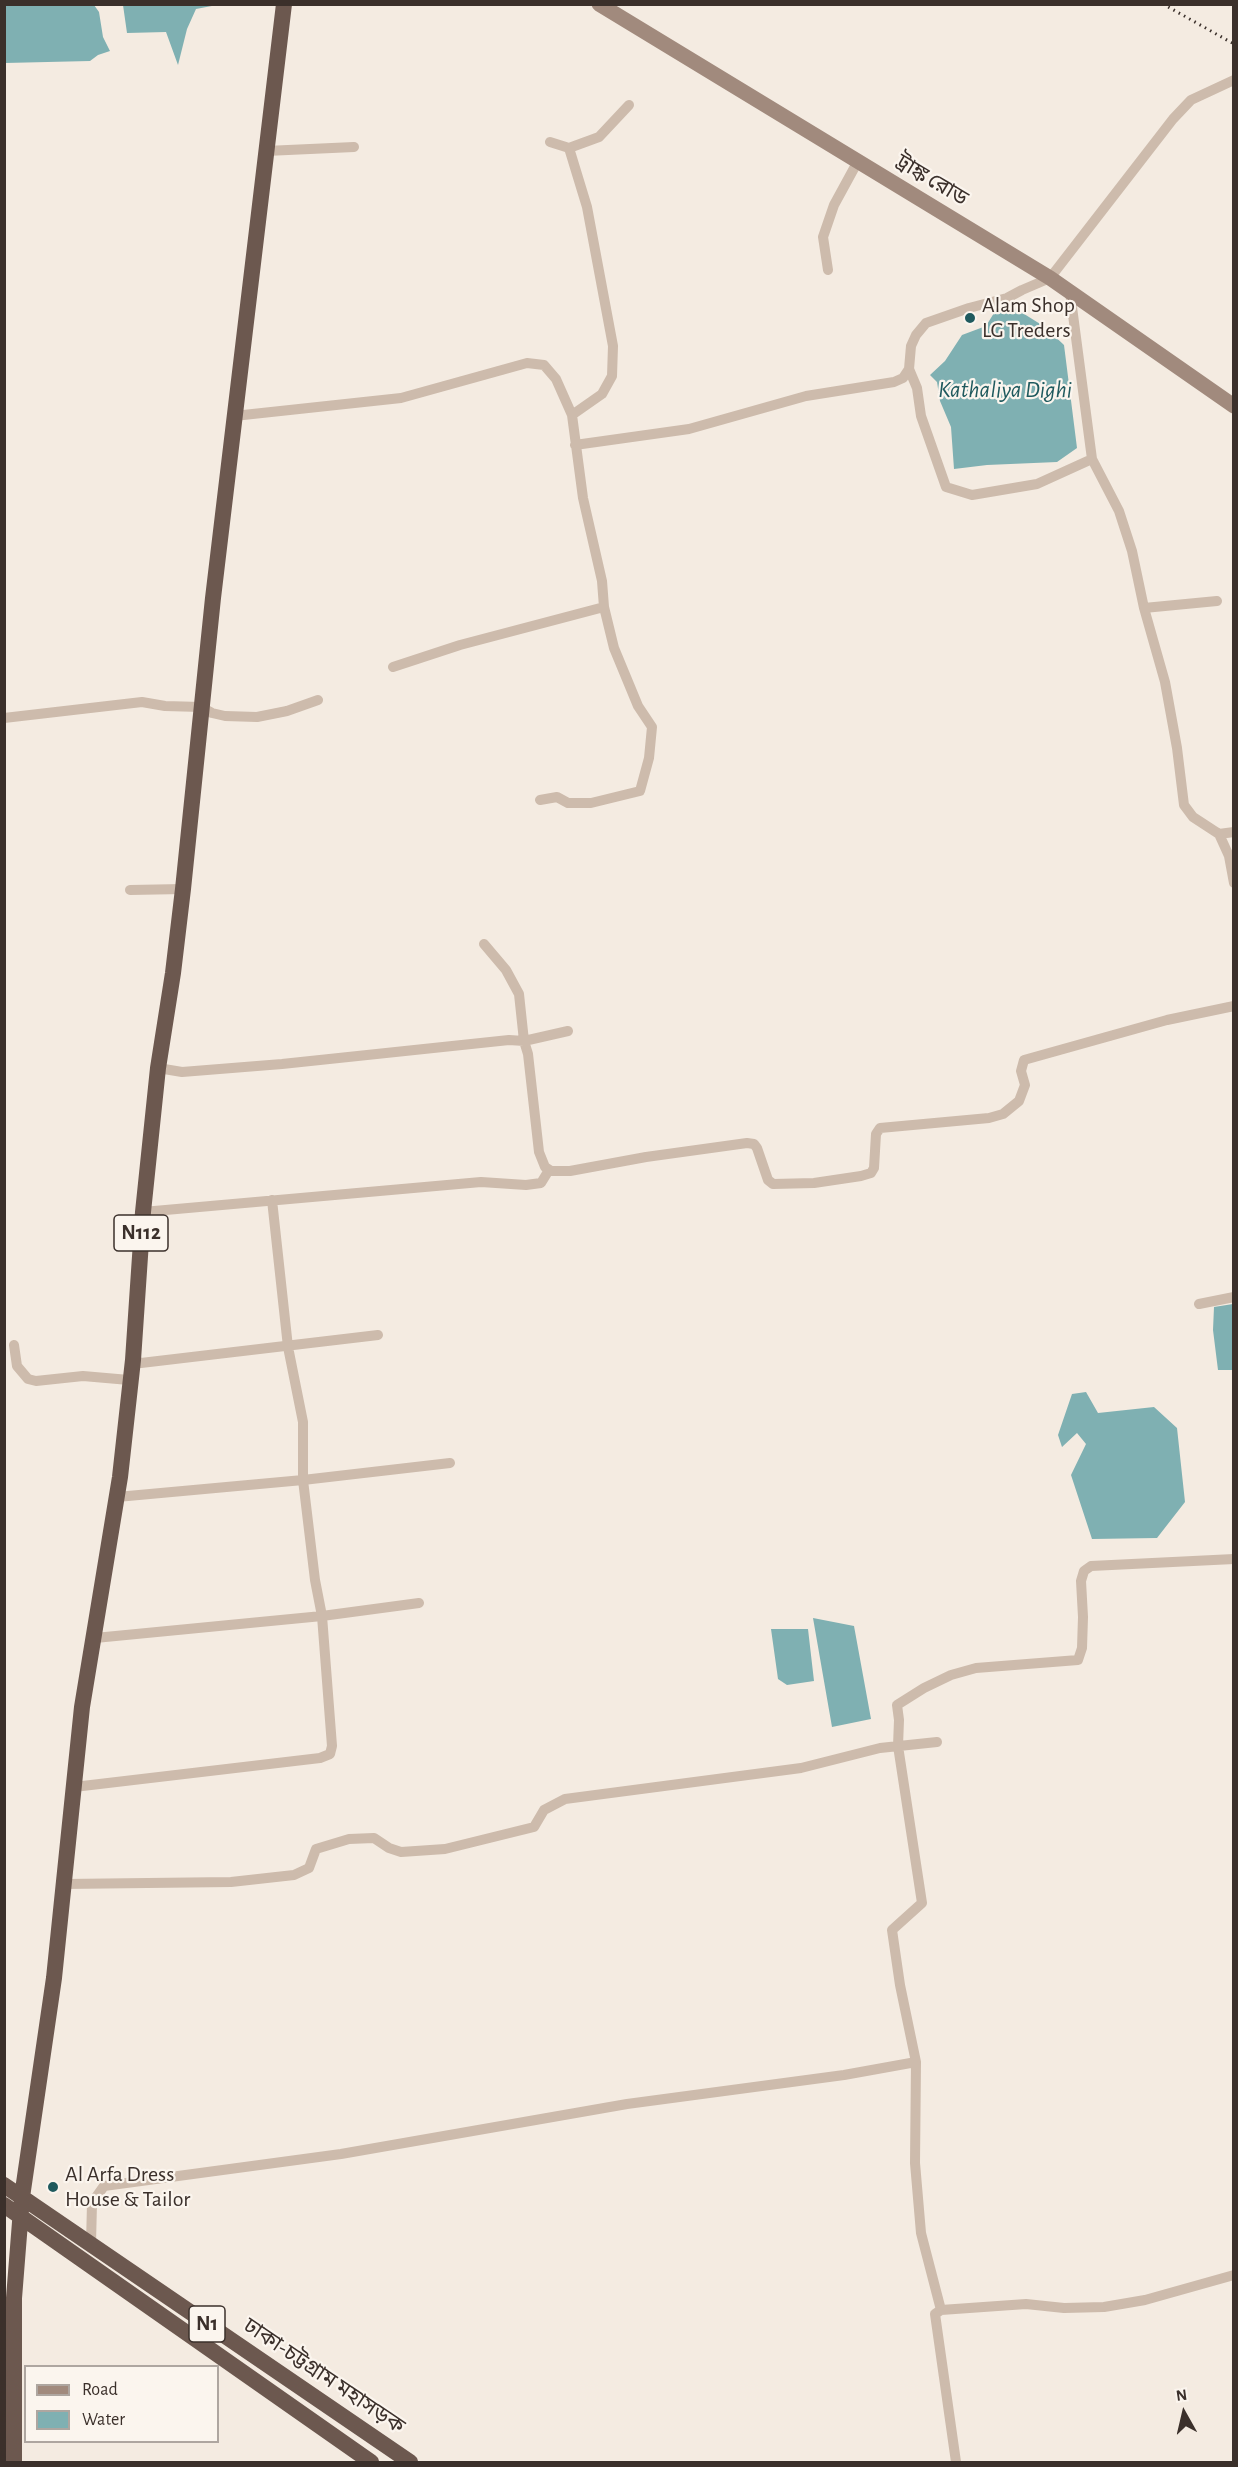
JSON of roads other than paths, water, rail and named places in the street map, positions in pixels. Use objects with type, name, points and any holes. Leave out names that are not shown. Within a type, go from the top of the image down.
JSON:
[{"type":"highway","name":"N112","points":[[14,2463],[14,2298],[22,2197],[54,1978],[82,1707],[117,1497],[133,1360],[143,1212],[158,1068],[183,889],[234,416],[284,4]]},
{"type":"highway","name":"ঢাকা-চট্টগ্রাম মহাসড়ক","points":[[4,2184],[410,2463]]},
{"type":"highway","name":"ঢাকা-চট্টগ্রাম মহাসড়ক","points":[[4,2205],[370,2463]]},
{"type":"main road","name":"ট্রাঙ্ক রোড","points":[[599,4],[1050,279],[1233,406]]},
{"type":"street","points":[[575,445],[689,429],[806,396],[894,382],[903,378],[909,369],[916,335],[926,324],[969,308],[1007,298],[1050,279],[1173,119],[1191,100],[1233,80]]},
{"type":"street","points":[[550,142],[568,148],[599,137],[629,105]]},
{"type":"street","points":[[266,151],[354,147]]},
{"type":"street","points":[[568,148],[586,207],[613,346],[612,376],[602,394],[572,415]]},
{"type":"street","points":[[828,270],[824,237],[834,206],[858,161]]},
{"type":"street","points":[[1070,292],[1092,459],[1119,511],[1132,551],[1144,608],[1165,682],[1177,748],[1184,806],[1193,817],[1219,834],[1229,856],[1233,883]]},
{"type":"street","points":[[234,416],[401,398],[527,363],[544,365],[556,379],[572,415],[583,498],[602,581],[604,607],[622,668],[638,706],[652,727],[649,758],[640,791],[591,803],[568,803],[557,797],[540,800]]},
{"type":"street","points":[[909,369],[917,388],[921,416],[946,487],[972,495],[1037,483],[1092,459]]},
{"type":"street","points":[[1144,608],[1216,601]]},
{"type":"street","points":[[393,667],[460,645],[604,607]]},
{"type":"street","points":[[4,718],[142,702],[165,706],[201,707],[225,716],[257,717],[287,711],[318,700]]},
{"type":"street","points":[[1219,834],[1233,832]]},
{"type":"street","points":[[130,890],[183,889]]},
{"type":"street","points":[[484,944],[506,970],[519,994],[539,1152],[545,1167],[549,1170],[570,1171],[646,1157],[747,1143],[754,1144],[758,1148],[768,1180],[772,1184],[814,1183],[861,1176],[871,1173],[874,1168],[876,1134],[880,1128],[988,1118],[1003,1114],[1018,1101],[1025,1085],[1021,1071],[1024,1060],[1167,1020],[1233,1006]]},
{"type":"street","points":[[158,1068],[182,1072],[509,1040],[524,1041],[568,1031]]},
{"type":"street","points":[[143,1212],[481,1182],[526,1185],[541,1183],[549,1170]]},
{"type":"street","points":[[74,1787],[320,1758],[330,1754],[332,1746],[322,1616],[315,1580],[303,1480],[303,1422],[288,1347],[272,1200]]},
{"type":"street","points":[[1199,1304],[1233,1298]]},
{"type":"street","points":[[133,1360],[141,1363],[378,1335]]},
{"type":"street","points":[[14,1345],[17,1366],[28,1379],[36,1381],[83,1376],[129,1380]]},
{"type":"street","points":[[117,1497],[303,1480],[450,1463]]},
{"type":"street","points":[[941,2310],[921,2233],[915,2163],[916,2062],[900,1985],[892,1930],[922,1903],[898,1746],[897,1706],[924,1688],[951,1675],[976,1668],[1078,1660],[1082,1648],[1081,1581],[1084,1571],[1091,1566],[1233,1559]]},
{"type":"street","points":[[95,1638],[322,1616],[419,1603]]},
{"type":"street","points":[[64,1884],[231,1882],[294,1875],[309,1868],[316,1849],[349,1839],[374,1838],[389,1848],[401,1852],[445,1850],[534,1827],[544,1810],[565,1799],[801,1768],[880,1749],[937,1742]]},
{"type":"street","points":[[91,2244],[92,2203],[104,2186],[341,2154],[627,2104],[844,2075],[916,2062]]},
{"type":"street","points":[[956,2463],[935,2314],[941,2310],[1026,2304],[1064,2308],[1104,2307],[1145,2300],[1233,2275]]},
{"type":"water","points":[[123,4],[217,5],[196,9],[187,29],[178,65],[166,32],[127,33]]},
{"type":"water","points":[[5,5],[94,5],[99,12],[103,37],[110,51],[90,61],[5,63]]},
{"type":"water","name":"Kathaliya Dighi","points":[[1013,307],[1045,327],[1064,345],[1077,448],[1057,462],[954,469],[951,427],[940,401],[937,382],[930,375],[945,361],[962,335],[986,326],[994,313]]},
{"type":"water","points":[[1233,1304],[1233,1370],[1218,1370],[1213,1330],[1214,1307]]},
{"type":"water","points":[[1086,1392],[1098,1413],[1154,1407],[1177,1428],[1185,1502],[1157,1538],[1092,1539],[1071,1475],[1086,1444],[1077,1433],[1062,1447],[1058,1435],[1072,1394]]},
{"type":"water","points":[[813,1618],[854,1626],[871,1719],[832,1727]]},
{"type":"water","points":[[771,1629],[808,1629],[814,1681],[787,1685],[778,1679]]},
{"type":"railway","points":[[1163,4],[1234,44]]},
{"type":"place","name":"Alam Shop LG Treders","points":[[970,318]]},
{"type":"place","name":"Al Arfa Dress House & Tailor","points":[[53,2187]]}]
